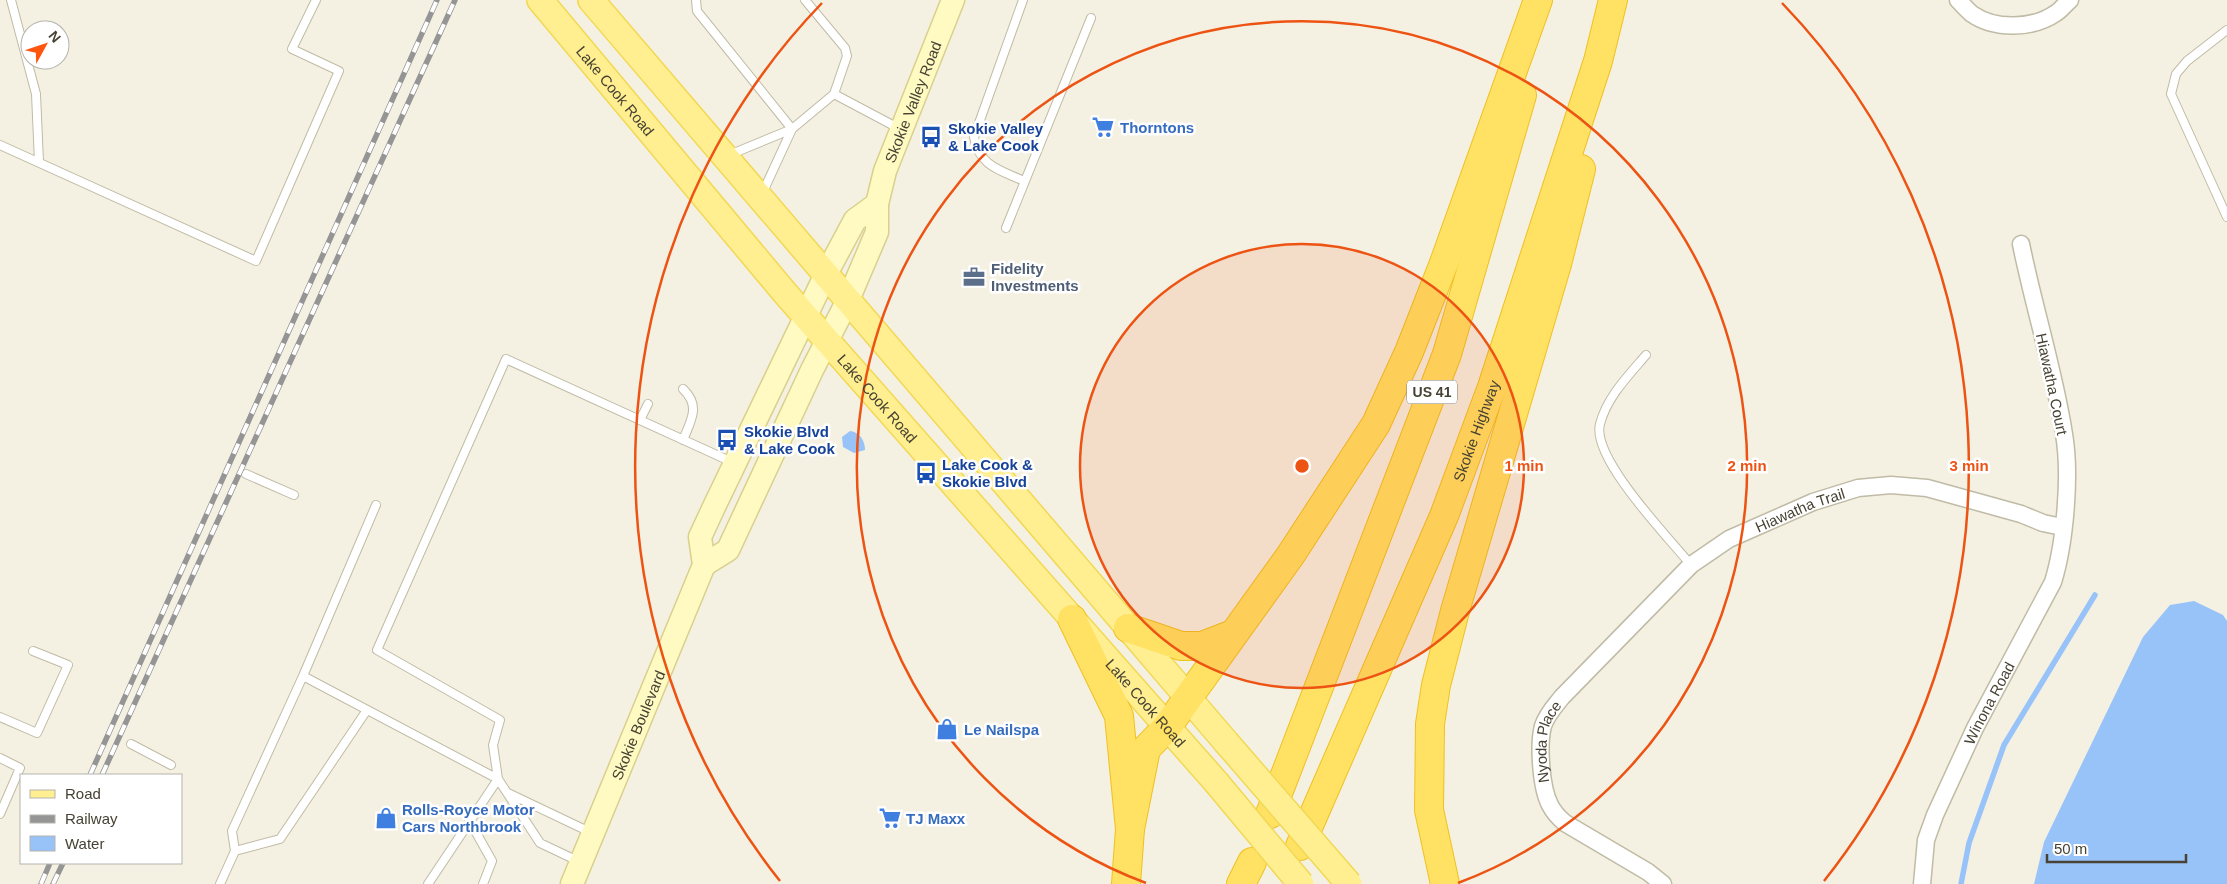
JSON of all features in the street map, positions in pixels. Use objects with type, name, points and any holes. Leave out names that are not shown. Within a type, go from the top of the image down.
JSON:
[{"type":"highway","points":[[1126,884],[1130,829],[1146,749],[1167,727],[1318,516],[1376,424],[1410,352],[1538,0]]},
{"type":"highway","name":"US 41","points":[[1270,814],[1447,354],[1549,0]]},
{"type":"highway","name":"Skokie Highway","points":[[1300,846],[1448,507],[1492,387],[1598,62],[1612,0]]},
{"type":"highway","points":[[1441,880],[1429,810],[1430,724],[1436,685],[1455,611],[1559,254],[1583,159],[1598,62]]},
{"type":"highway","points":[[1072,619],[1119,716],[1130,829]]},
{"type":"highway","points":[[1128,628],[1181,646],[1202,646],[1233,634]]},
{"type":"main road","name":"Lake Cook Road","points":[[540,0],[806,316],[1216,782],[1301,884]]},
{"type":"main road","points":[[591,0],[1349,884]]},
{"type":"main road","name":"Skokie Valley Road","points":[[827,340],[848,300],[877,232],[877,204],[885,171],[953,0]]},
{"type":"main road","points":[[827,340],[728,550],[704,565],[700,538],[734,463],[826,274],[855,220],[877,204]]},
{"type":"main road","name":"Skokie Boulevard","points":[[572,884],[704,565]]},
{"type":"street","points":[[1958,0],[1972,14],[1990,22],[2014,26],[2031,24],[2055,14],[2067,3]]},
{"type":"street","name":"Hiawatha Court","points":[[2021,244],[2064,436],[2067,483],[2062,526]]},
{"type":"street","name":"Hiawatha Trail","points":[[1588,670],[1691,565],[1730,539],[1813,502],[1858,488],[1891,485],[1927,488],[2021,514],[2043,523],[2062,526]]},
{"type":"street","name":"Winona Road","points":[[1922,884],[1926,840],[1935,815],[1974,728],[2053,582],[2059,563],[2062,526]]},
{"type":"street","name":"Nyoda Place","points":[[1588,670],[1562,697],[1549,714],[1544,725],[1540,740],[1543,776],[1549,804],[1565,823],[1648,872],[1663,884]]},
{"type":"lane","points":[[11,0],[36,94],[39,162]]},
{"type":"lane","points":[[0,145],[256,261],[339,71],[292,49],[316,0]]},
{"type":"lane","points":[[696,0],[697,11],[792,129]]},
{"type":"lane","points":[[725,157],[792,129],[834,94],[847,56],[845,48],[806,0]]},
{"type":"lane","points":[[1024,0],[974,137],[976,151],[991,166],[1024,181]]},
{"type":"lane","points":[[1006,228],[1091,18]]},
{"type":"lane","points":[[2227,30],[2187,61],[2176,74],[2171,94],[2227,217]]},
{"type":"lane","points":[[834,94],[902,130]]},
{"type":"lane","points":[[760,198],[792,129]]},
{"type":"lane","points":[[1646,355],[1615,391],[1605,409],[1599,426],[1600,438],[1610,465],[1691,565]]},
{"type":"lane","points":[[581,862],[540,843],[498,779],[492,745],[500,720],[377,650],[506,359],[734,463]]},
{"type":"lane","points":[[683,388],[691,396],[693,416],[683,440]]},
{"type":"lane","points":[[640,420],[648,404]]},
{"type":"lane","points":[[246,474],[294,495]]},
{"type":"lane","points":[[220,884],[235,851],[232,831],[303,676],[376,506]]},
{"type":"lane","points":[[0,717],[37,733],[68,665],[33,651]]},
{"type":"lane","points":[[303,676],[498,779]]},
{"type":"lane","points":[[235,851],[280,840],[366,710]]},
{"type":"lane","points":[[131,744],[171,765]]},
{"type":"lane","points":[[0,758],[20,768],[0,814]]},
{"type":"lane","points":[[428,884],[498,779]]},
{"type":"lane","points":[[508,793],[593,833]]},
{"type":"lane","points":[[469,820],[492,861],[483,884]]},
{"type":"water","points":[[850,431],[857,433],[861,438],[865,450],[854,453],[843,447],[842,437]]},
{"type":"water","points":[[2194,601],[2223,615],[2227,621],[2227,884],[2034,884],[2044,842],[2143,637],[2170,605]]},
{"type":"waterway","points":[[1961,884],[1969,843],[2004,745],[2095,595]]},
{"type":"railway","points":[[90,774],[437,0]]},
{"type":"railway","points":[[102,774],[455,0]]},
{"type":"railway","points":[[41,884],[50,864]]},
{"type":"railway","points":[[53,884],[63,864]]},
{"type":"place","name":"Thorntons","points":[[1103,127]]},
{"type":"place","name":"Skokie Valley & Lake Cook","points":[[931,137]]},
{"type":"place","name":"Fidelity Investments","points":[[974,277]]},
{"type":"place","name":"Skokie Blvd & Lake Cook","points":[[727,440]]},
{"type":"place","name":"Lake Cook & Skokie Blvd","points":[[926,473]]},
{"type":"place","name":"Le Nailspa","points":[[947,729]]},
{"type":"place","name":"Rolls-Royce Motor Cars Northbrook","points":[[386,818]]},
{"type":"place","name":"TJ Maxx","points":[[890,818]]}]
